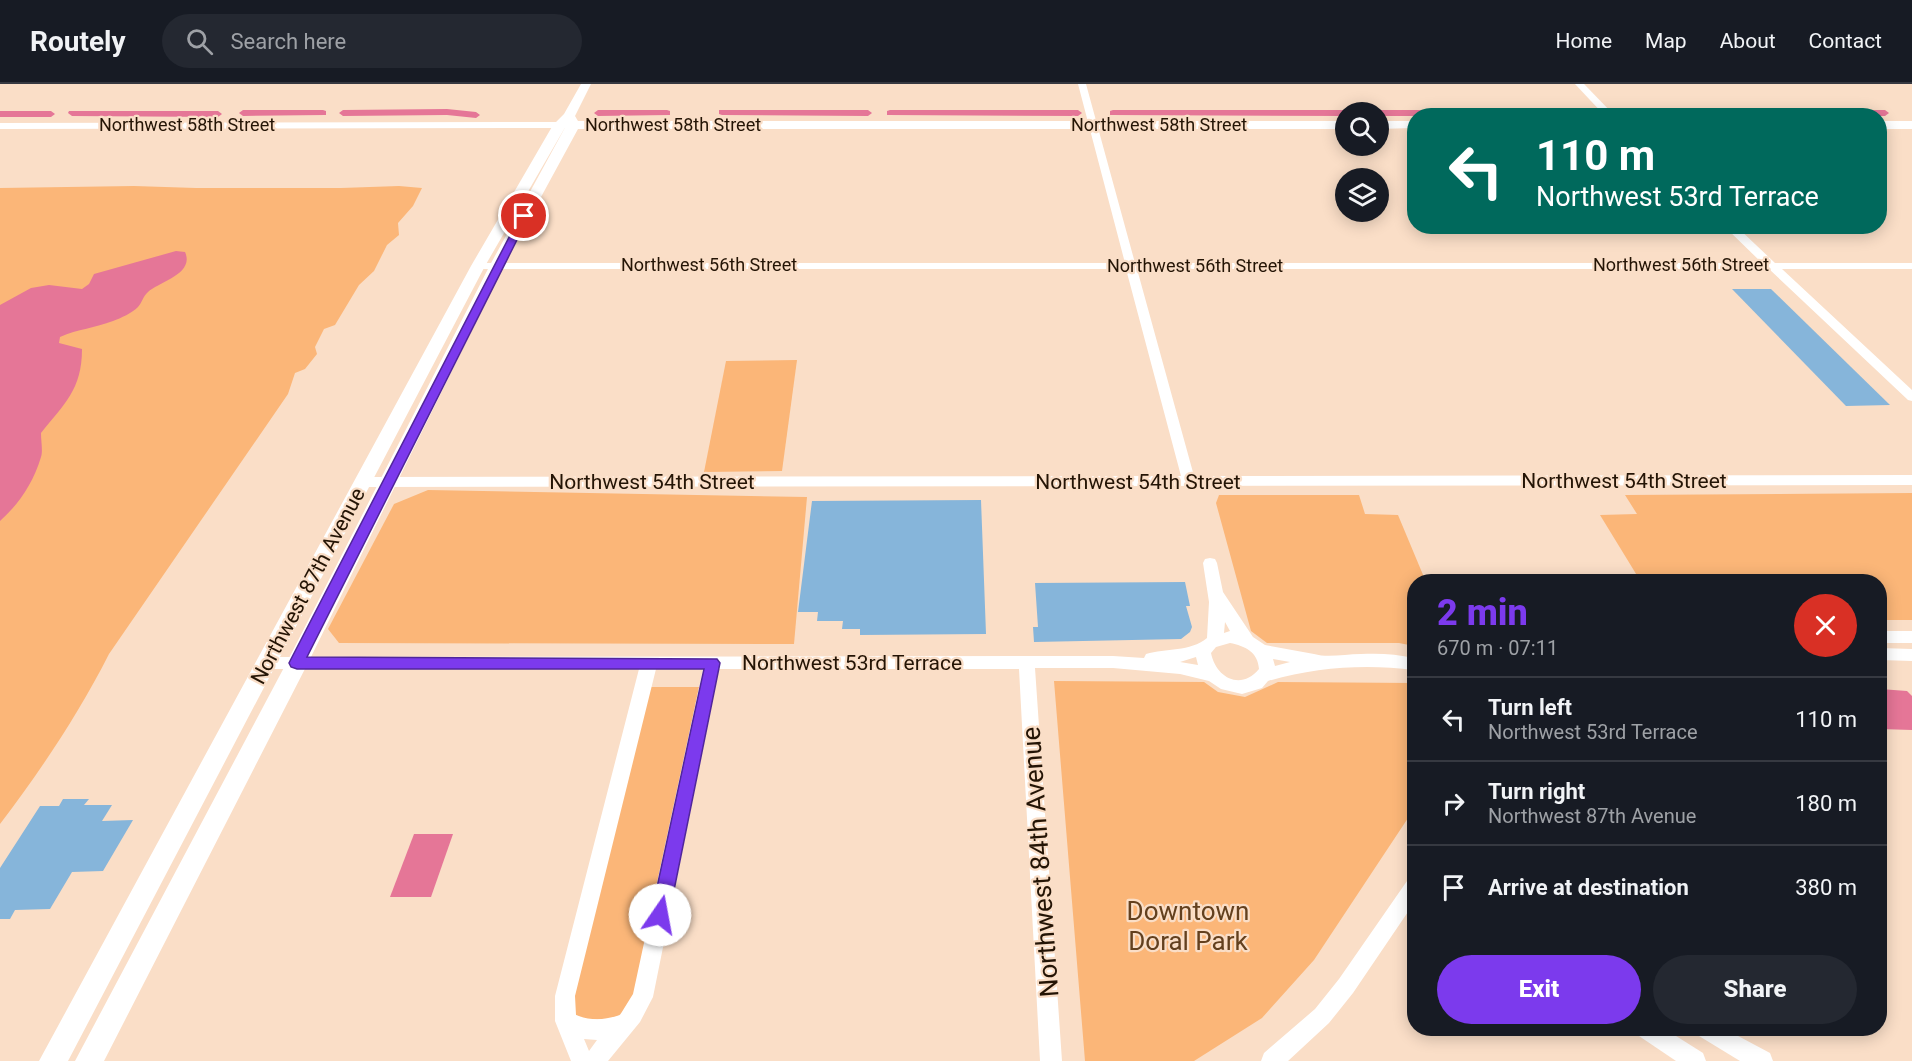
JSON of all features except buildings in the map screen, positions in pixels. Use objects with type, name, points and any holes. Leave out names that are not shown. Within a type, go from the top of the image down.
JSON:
[{"type":"main road","name":"Northwest 87th Avenue","points":[[89,1061],[390,482],[497,265],[572,120],[586,84]]},
{"type":"main road","name":"Northwest 87th Avenue","points":[[53,1061],[478,266],[559,125],[572,120]]},
{"type":"main road","name":"Northwest 58th Street","points":[[572,120],[1335,125]]},
{"type":"main road","points":[[1389,125],[1407,125]]},
{"type":"main road","points":[[1887,125],[1912,125]]},
{"type":"street","points":[[1082,84],[1189,482]]},
{"type":"street","points":[[1578,84],[1603,108]]},
{"type":"street","name":"Northwest 58th Street","points":[[0,126],[559,125]]},
{"type":"street","points":[[1737,234],[1812,301],[1912,397]]},
{"type":"street","name":"Northwest 56th Street","points":[[478,266],[1912,266]]},
{"type":"street","name":"Northwest 54th Street","points":[[364,482],[1912,480]]},
{"type":"street","points":[[1210,563],[1216,591],[1217,629],[1204,662],[1212,675],[1224,683],[1242,687],[1253,685],[1265,675],[1285,669],[1332,662],[1407,663]]},
{"type":"street","points":[[1216,591],[1233,624],[1247,641],[1261,651],[1268,664],[1265,675]]},
{"type":"street","points":[[1210,644],[1230,637],[1247,641]]},
{"type":"street","points":[[1887,637],[1912,637]]},
{"type":"street","name":"Northwest 53rd Terrace","points":[[267,663],[1113,662],[1178,656],[1210,644]]},
{"type":"street","points":[[1261,651],[1332,662]]},
{"type":"street","points":[[1887,654],[1912,655]]},
{"type":"street","name":"Northwest 53rd Terrace","points":[[1113,662],[1180,668],[1212,675]]},
{"type":"street","points":[[582,1061],[566,1021],[565,996],[650,663]]},
{"type":"street","points":[[595,1061],[629,1020],[643,996],[712,663]]},
{"type":"street","name":"Northwest 84th Avenue","points":[[1027,663],[1051,1061]]},
{"type":"street","points":[[1272,1061],[1322,1016],[1346,986],[1407,897]]},
{"type":"street","points":[[566,1021],[591,1031],[615,1028],[629,1020]]},
{"type":"street","points":[[1657,1036],[1695,1061]]},
{"type":"street","points":[[1716,1036],[1762,1061]]},
{"type":"green space","points":[[134,186],[341,188],[399,186],[422,188],[413,206],[398,223],[399,235],[387,245],[374,271],[359,285],[335,325],[324,329],[315,347],[317,354],[305,369],[295,373],[288,394],[109,654],[58,742],[0,824],[0,188]]},
{"type":"green space","points":[[797,360],[782,471],[704,472],[726,361]]},
{"type":"green space","points":[[428,490],[807,497],[794,644],[339,643],[328,629],[394,504]]},
{"type":"green space","points":[[1912,493],[1912,620],[1887,620],[1887,574],[1636,574],[1600,515],[1637,514],[1625,495]]},
{"type":"green space","points":[[1219,495],[1359,495],[1365,514],[1398,515],[1423,574],[1407,574],[1407,645],[1267,643],[1251,631],[1216,503]]},
{"type":"green space","name":"Downtown Doral Park","points":[[1054,681],[1204,682],[1218,692],[1245,697],[1278,682],[1407,683],[1407,820],[1314,960],[1262,1018],[1194,1061],[1085,1061]]},
{"type":"green space","points":[[647,687],[699,687],[635,997],[615,1019],[582,1019],[575,1014],[570,1005]]},
{"type":"shaded area","points":[[176,251],[185,252],[187,260],[181,272],[148,292],[136,309],[113,321],[60,337],[59,343],[82,349],[79,375],[70,396],[41,433],[42,455],[30,484],[20,500],[0,521],[0,305],[31,288],[49,285],[82,289],[89,284],[94,274]]},
{"type":"shaded area","points":[[1887,690],[1907,691],[1912,696],[1912,730],[1887,729]]},
{"type":"shaded area","points":[[414,834],[453,834],[431,897],[390,897]]},
{"type":"waterway","points":[[343,113],[447,112],[476,115]]},
{"type":"waterway","points":[[722,112],[868,113]]},
{"type":"waterway","points":[[72,113],[218,114]]},
{"type":"waterway","points":[[243,113],[323,113]]},
{"type":"waterway","points":[[598,113],[667,113]]},
{"type":"waterway","points":[[890,113],[1078,113]]},
{"type":"waterway","points":[[1113,113],[1335,113]]},
{"type":"waterway","points":[[1389,113],[1407,113]]},
{"type":"waterway","points":[[0,114],[51,114]]},
{"type":"route","points":[[524,216],[497,265],[297,663],[712,663],[660,915]]}]
